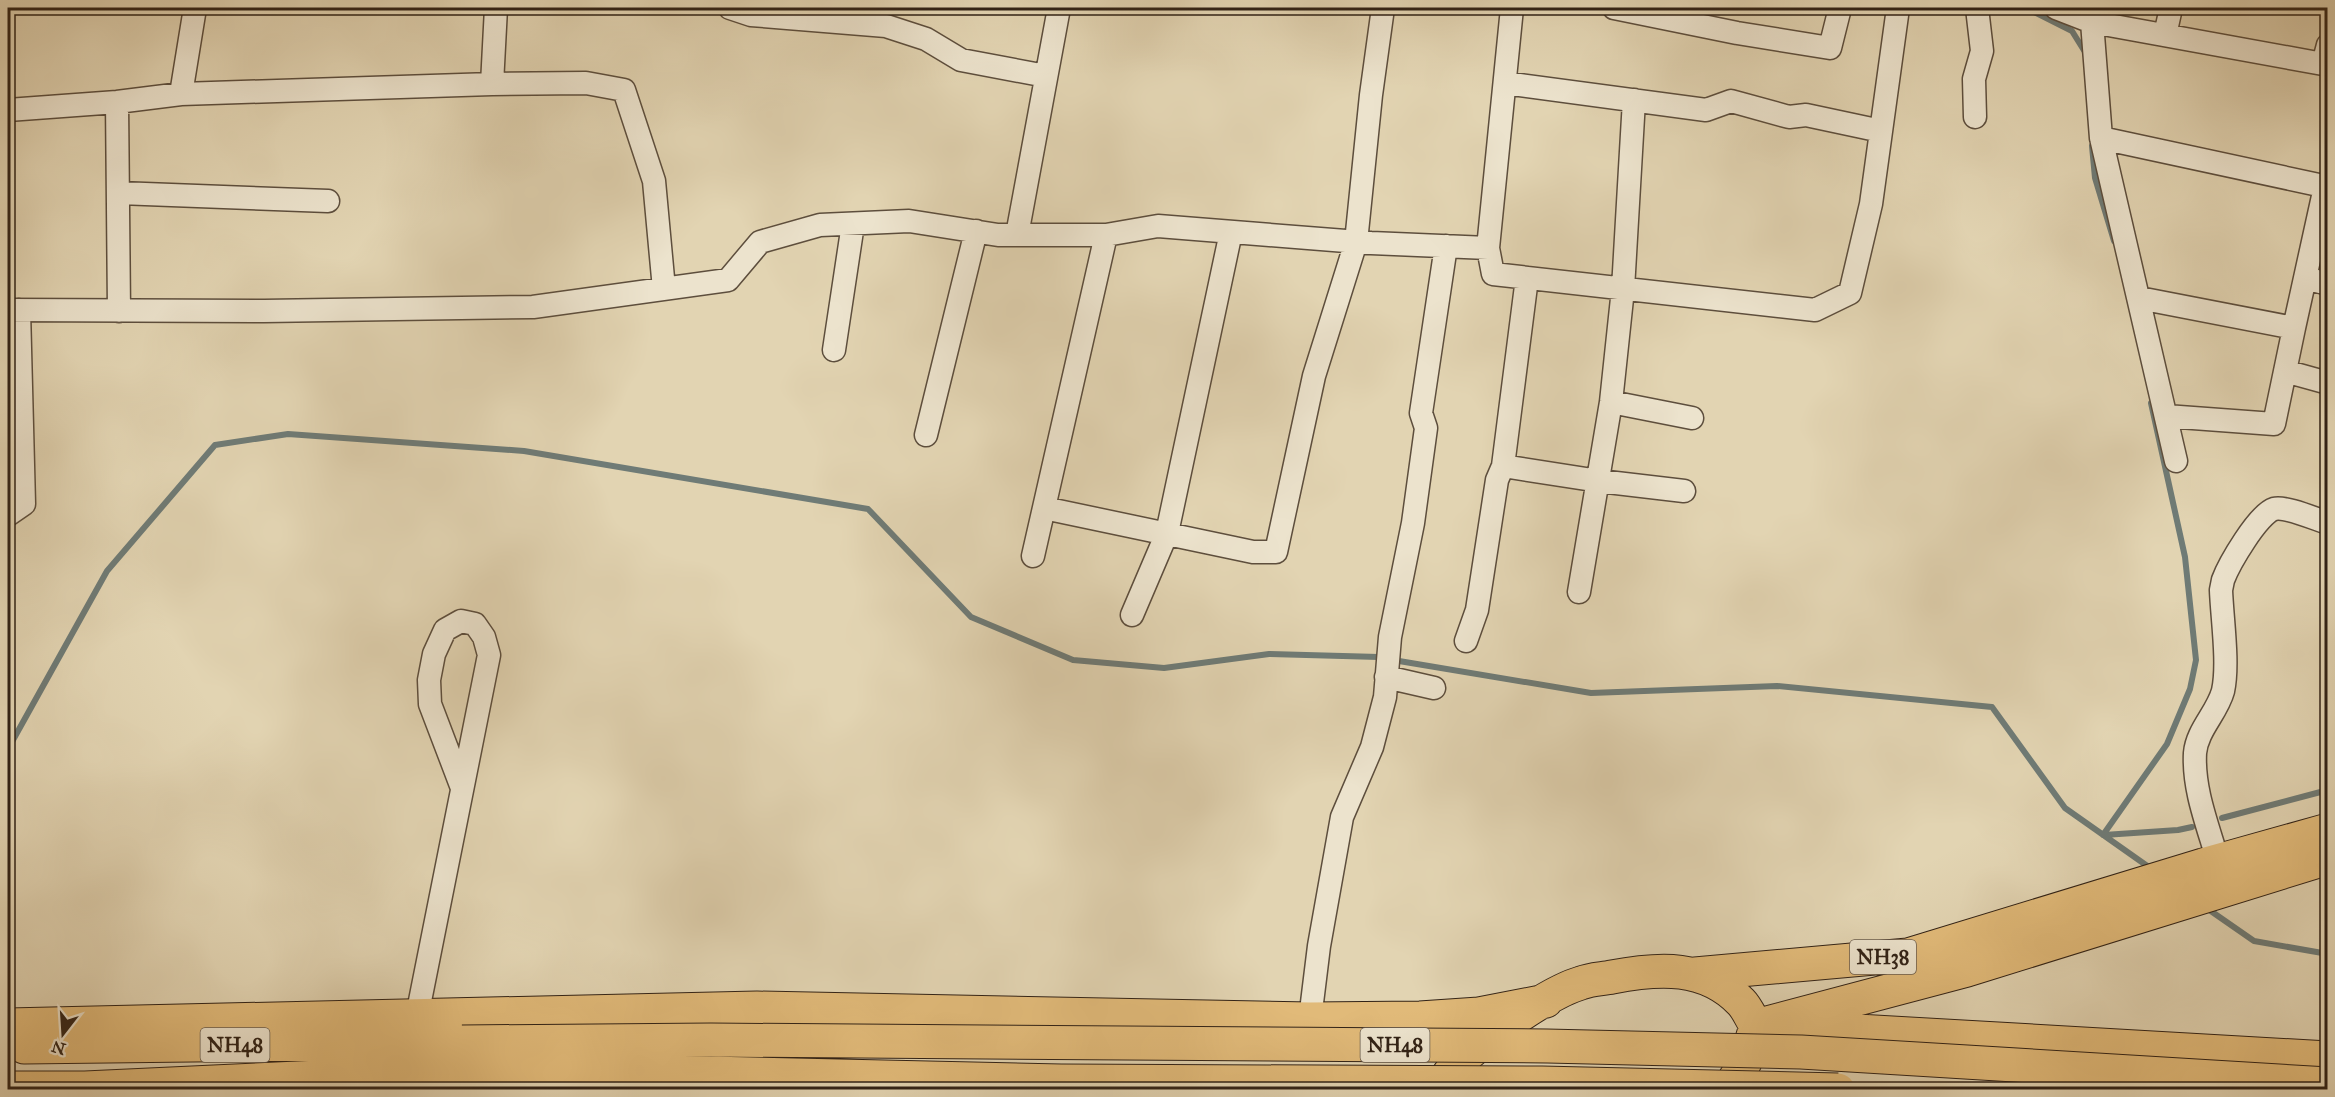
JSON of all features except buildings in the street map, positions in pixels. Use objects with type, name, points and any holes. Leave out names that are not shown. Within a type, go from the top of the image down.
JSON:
[{"type":"highway","name":"NH38","points":[[1695,974],[1726,990],[1743,1003],[1756,1026],[1967,970],[2073,920],[2328,830]]},
{"type":"highway","name":"NH38","points":[[2214,872],[2328,858]]},
{"type":"highway","name":"NH38","points":[[1439,1089],[1452,1070],[1494,1034],[1546,1000],[1580,983],[1638,972],[1671,970],[1695,974],[1908,955],[2073,920]]},
{"type":"highway","points":[[8,1024],[757,1008],[1310,1019],[1420,1018],[1479,1014],[1546,1000]]},
{"type":"highway","points":[[1728,1089],[1745,1062],[1756,1026],[2328,1058]]},
{"type":"highway","name":"NH48","points":[[8,1088],[85,1088],[467,1056],[723,1040],[1558,1046],[1801,1052],[2328,1084]]},
{"type":"highway","name":"NH48","points":[[8,1047],[467,1056],[707,1072],[1073,1081],[1542,1083],[1838,1089]]},
{"type":"street","points":[[182,94],[195,8]]},
{"type":"street","points":[[492,84],[496,8]]},
{"type":"street","points":[[730,8],[751,15],[886,26],[926,39],[961,60],[1046,76]]},
{"type":"street","points":[[1017,235],[1059,8]]},
{"type":"street","points":[[1044,508],[1253,552],[1276,552],[1314,376],[1356,242],[1371,95],[1383,8]]},
{"type":"street","points":[[1512,8],[1488,248],[1493,274],[1815,310],[1850,293],[1871,204],[1898,8]]},
{"type":"street","points":[[1614,8],[1737,33],[1830,48],[1840,8]]},
{"type":"street","points":[[1975,117],[1974,79],[1982,51],[1977,8]]},
{"type":"street","points":[[2056,8],[2092,22],[2326,59]]},
{"type":"street","points":[[2165,35],[2171,8]]},
{"type":"street","points":[[2092,22],[2101,138],[2176,461]]},
{"type":"street","points":[[8,110],[117,102],[182,94],[586,83],[624,90],[654,181],[664,289]]},
{"type":"street","points":[[1505,83],[1706,110],[1731,101],[1790,117],[1806,115],[1881,131]]},
{"type":"street","points":[[1579,592],[1611,402],[1623,289],[1634,100]]},
{"type":"street","points":[[117,102],[119,310]]},
{"type":"street","points":[[2101,138],[2326,187],[2274,424],[2166,416]]},
{"type":"street","points":[[119,193],[328,201]]},
{"type":"street","points":[[8,515],[24,504],[13,310],[264,311],[533,307],[728,280],[760,242],[820,225],[909,221],[1017,235],[1106,235],[1158,226],[1356,242],[1488,248]]},
{"type":"street","points":[[834,350],[853,224]]},
{"type":"street","points":[[926,435],[976,231]]},
{"type":"street","points":[[1132,615],[1167,533],[1231,232]]},
{"type":"street","points":[[1033,556],[1106,235]]},
{"type":"street","points":[[1310,1019],[1319,946],[1342,817],[1372,747],[1385,697],[1390,637],[1411,533],[1426,428],[1421,413],[1446,246]]},
{"type":"street","points":[[1466,641],[1477,610],[1497,480],[1503,466],[1527,278]]},
{"type":"street","points":[[2305,278],[2328,284]]},
{"type":"street","points":[[2139,298],[2294,328]]},
{"type":"street","points":[[2285,371],[2328,383]]},
{"type":"street","points":[[1611,402],[1692,418]]},
{"type":"street","points":[[1503,466],[1684,491]]},
{"type":"street","points":[[2214,872],[2195,766],[2198,740],[2219,701],[2225,680],[2221,590],[2223,580],[2258,522],[2266,513],[2275,509],[2284,509],[2328,523]]},
{"type":"street","points":[[417,1016],[489,655],[484,637],[475,624],[461,621],[445,630],[434,654],[429,680],[430,704],[462,788]]},
{"type":"street","points":[[1386,677],[1434,688]]},
{"type":"waterway","points":[[2026,8],[2072,31],[2085,52]]},
{"type":"waterway","points":[[2092,146],[2095,178],[2114,241]]},
{"type":"waterway","points":[[2103,835],[2167,744],[2190,689],[2196,660],[2185,557],[2151,403]]},
{"type":"waterway","points":[[8,749],[107,571],[215,445],[288,434],[524,451],[868,509],[971,617],[1073,660],[1164,668],[1269,654],[1379,657]]},
{"type":"waterway","points":[[1399,661],[1591,693],[1777,686],[1992,707],[2065,808],[2153,870]]},
{"type":"waterway","points":[[2222,818],[2328,790]]},
{"type":"waterway","points":[[2104,835],[2192,827]]},
{"type":"waterway","points":[[2205,907],[2254,941],[2328,954]]}]
